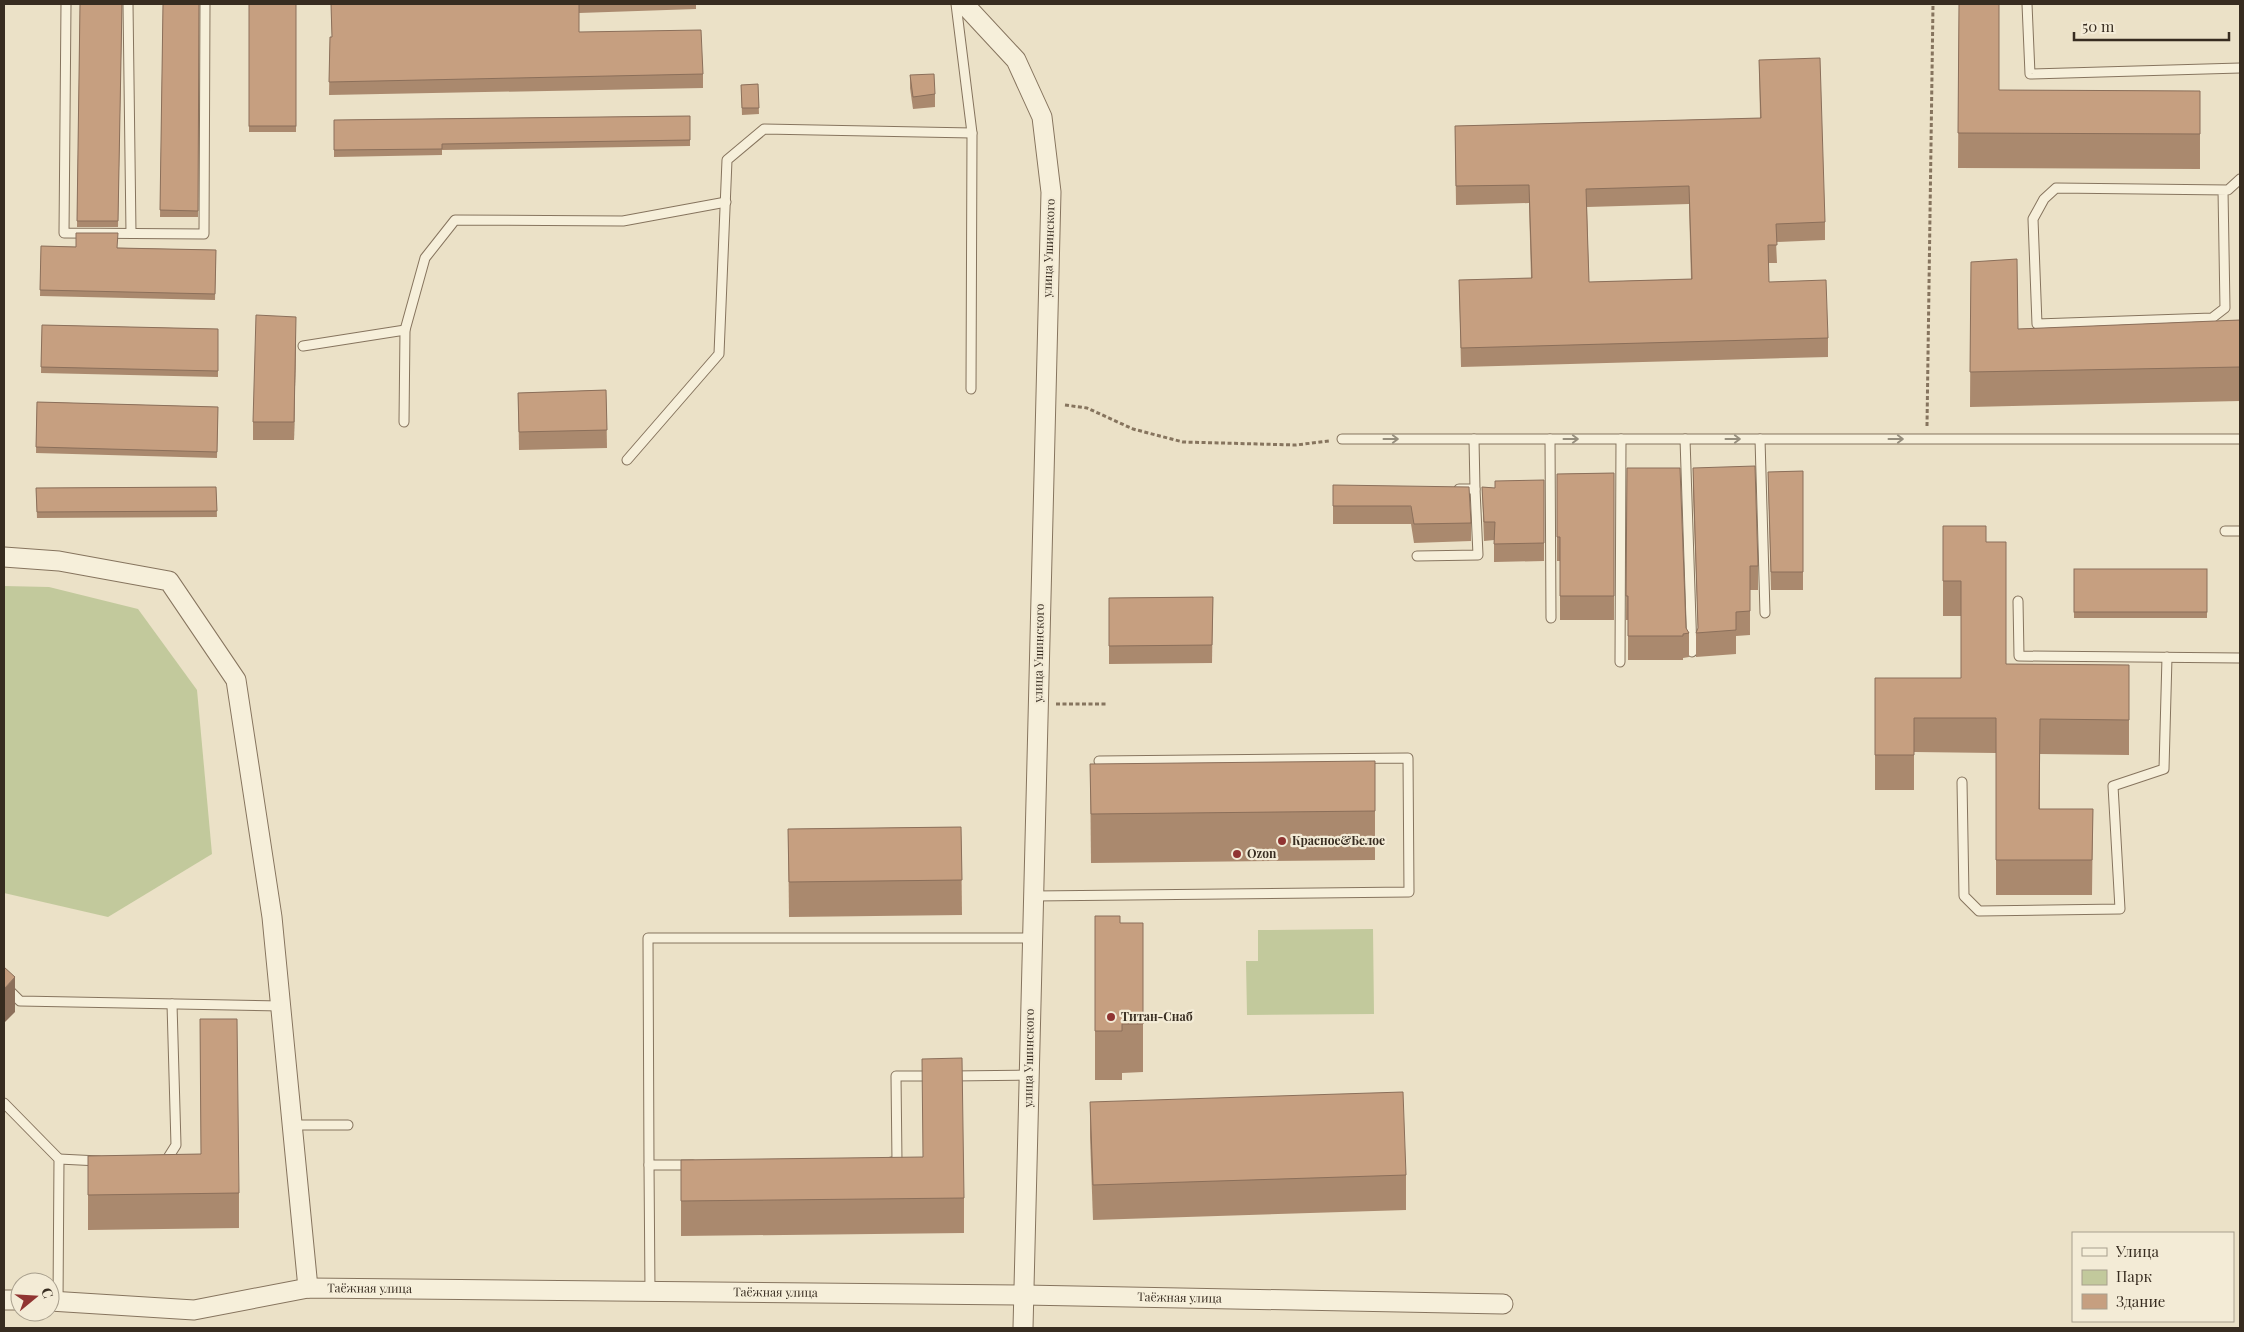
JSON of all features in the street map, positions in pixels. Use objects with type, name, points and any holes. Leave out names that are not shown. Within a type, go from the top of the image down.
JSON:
[{"type":"street","name":"улица Ушинского","points":[[964,4],[1016,60],[1042,118],[1051,192],[1044,403],[1023,1328]]},
{"type":"street","points":[[4,557],[60,561],[169,581],[236,680],[272,917],[308,1288]]},
{"type":"street","name":"Таёжная улица","points":[[60,1301],[194,1310],[308,1288],[1024,1295],[1503,1304]]},
{"type":"lane","points":[[66,4],[64,233],[131,234],[204,234],[205,4]]},
{"type":"lane","points":[[128,4],[131,234]]},
{"type":"lane","points":[[956,4],[972,133],[971,389]]},
{"type":"lane","points":[[2027,4],[2030,74],[2240,68]]},
{"type":"lane","points":[[626,460],[719,354],[727,160],[764,129],[972,133]]},
{"type":"lane","points":[[2223,190],[2225,308],[2212,318],[2037,324],[2033,219],[2044,199],[2056,188],[2228,190],[2240,179]]},
{"type":"lane","points":[[404,422],[405,330],[425,258],[455,220],[623,221],[726,202]]},
{"type":"lane","points":[[303,346],[405,330]]},
{"type":"lane","points":[[1342,439],[2240,440]]},
{"type":"lane","points":[[1417,556],[1478,555],[1474,439]]},
{"type":"lane","points":[[1550,439],[1551,618]]},
{"type":"lane","points":[[1620,662],[1621,439]]},
{"type":"lane","points":[[1685,439],[1692,652]]},
{"type":"lane","points":[[1760,439],[1765,613]]},
{"type":"lane","points":[[1446,489],[1476,489]]},
{"type":"lane","points":[[2224,531],[2240,531]]},
{"type":"lane","points":[[2018,601],[2019,656],[2240,658]]},
{"type":"lane","points":[[1962,782],[1964,896],[1979,911],[2120,909],[2113,786],[2164,769],[2167,657]]},
{"type":"lane","points":[[1034,896],[1409,892],[1408,758],[1099,761]]},
{"type":"lane","points":[[650,1291],[648,938],[1032,938]]},
{"type":"lane","points":[[4,985],[20,1001],[281,1006]]},
{"type":"lane","points":[[153,1163],[166,1161],[176,1145],[172,1004]]},
{"type":"lane","points":[[877,1162],[897,1162],[896,1076],[1029,1075]]},
{"type":"lane","points":[[4,1103],[59,1159],[106,1161]]},
{"type":"lane","points":[[292,1125],[348,1125]]},
{"type":"lane","points":[[55,1272],[59,1159]]},
{"type":"lane","points":[[649,1165],[698,1165]]},
{"type":"path","points":[[1926,439],[1933,4]]},
{"type":"path","points":[[1044,403],[1088,408],[1133,430],[1183,442],[1296,445],[1342,439]]},
{"type":"path","points":[[1038,704],[1106,704]]},
{"type":"green space","points":[[4,586],[49,587],[138,609],[197,690],[212,854],[108,917],[4,893]]},
{"type":"green space","points":[[1373,929],[1374,1014],[1247,1015],[1246,961],[1258,961],[1258,930]]},
{"type":"building","points":[[80,4],[122,4],[118,221],[77,221]]},
{"type":"building","points":[[163,4],[199,4],[198,211],[160,210]]},
{"type":"building","points":[[249,4],[296,4],[296,126],[249,126]]},
{"type":"building","points":[[331,4],[579,4],[579,32],[701,30],[703,74],[329,82],[330,37],[332,37]]},
{"type":"building","points":[[1959,4],[1999,4],[1999,90],[2200,91],[2200,134],[1958,133]]},
{"type":"building","points":[[1820,58],[1825,222],[1776,224],[1777,245],[1768,245],[1769,282],[1826,280],[1828,338],[1461,348],[1459,280],[1532,278],[1529,185],[1456,186],[1455,126],[1761,118],[1759,60]],"holes":[[[1689,186],[1692,279],[1589,282],[1586,189]]]},
{"type":"building","points":[[934,74],[935,94],[913,97],[910,75]]},
{"type":"building","points":[[758,84],[759,108],[742,108],[741,85]]},
{"type":"building","points":[[690,116],[690,140],[442,144],[442,149],[334,150],[334,120]]},
{"type":"building","points":[[76,233],[118,233],[117,248],[216,250],[215,294],[40,290],[41,246],[76,247]]},
{"type":"building","points":[[2017,259],[2018,329],[2240,320],[2240,367],[1970,372],[1971,262]]},
{"type":"building","points":[[256,315],[296,317],[294,422],[253,422]]},
{"type":"building","points":[[42,325],[218,329],[218,371],[41,367]]},
{"type":"building","points":[[606,390],[607,430],[519,432],[518,393]]},
{"type":"building","points":[[37,402],[218,407],[217,452],[36,447]]},
{"type":"building","points":[[1755,466],[1758,566],[1750,566],[1750,611],[1736,612],[1736,630],[1696,633],[1698,628],[1693,468]]},
{"type":"building","points":[[1627,468],[1680,468],[1686,628],[1689,633],[1683,634],[1683,636],[1628,636],[1628,596],[1626,596]]},
{"type":"building","points":[[1803,471],[1803,572],[1771,572],[1768,472]]},
{"type":"building","points":[[1614,473],[1614,596],[1560,596],[1560,537],[1557,537],[1557,474]]},
{"type":"building","points":[[1544,480],[1544,543],[1494,544],[1495,522],[1484,522],[1482,487],[1495,488],[1495,481]]},
{"type":"building","points":[[1333,485],[1469,487],[1471,523],[1414,524],[1411,506],[1333,506]]},
{"type":"building","points":[[216,487],[217,511],[37,512],[36,488]]},
{"type":"building","points":[[1943,526],[1986,526],[1986,542],[2006,542],[2006,664],[2129,665],[2129,720],[2040,719],[2039,809],[2093,809],[2092,860],[1996,860],[1996,718],[1914,718],[1914,755],[1875,755],[1875,678],[1961,678],[1961,581],[1943,581]]},
{"type":"building","points":[[2074,569],[2207,569],[2207,612],[2074,612]]},
{"type":"building","points":[[1213,597],[1212,645],[1109,646],[1109,598]]},
{"type":"building","points":[[1375,761],[1375,811],[1091,814],[1090,764]]},
{"type":"building","points":[[961,827],[962,880],[789,882],[788,829]]},
{"type":"building","points":[[1095,916],[1120,916],[1120,923],[1143,923],[1143,1024],[1122,1024],[1122,1031],[1095,1031]]},
{"type":"building","points":[[4,967],[15,977],[4,989]]},
{"type":"building","points":[[200,1019],[237,1019],[239,1193],[88,1195],[88,1156],[201,1154]]},
{"type":"building","points":[[962,1058],[964,1198],[681,1201],[681,1160],[923,1157],[922,1059]]},
{"type":"building","points":[[1403,1092],[1406,1175],[1093,1185],[1090,1102]]},
{"type":"place","name":"Красное&Белое","points":[[1282,841]]},
{"type":"place","name":"Ozon","points":[[1237,854]]},
{"type":"place","name":"Титан-Снаб","points":[[1111,1017]]}]
